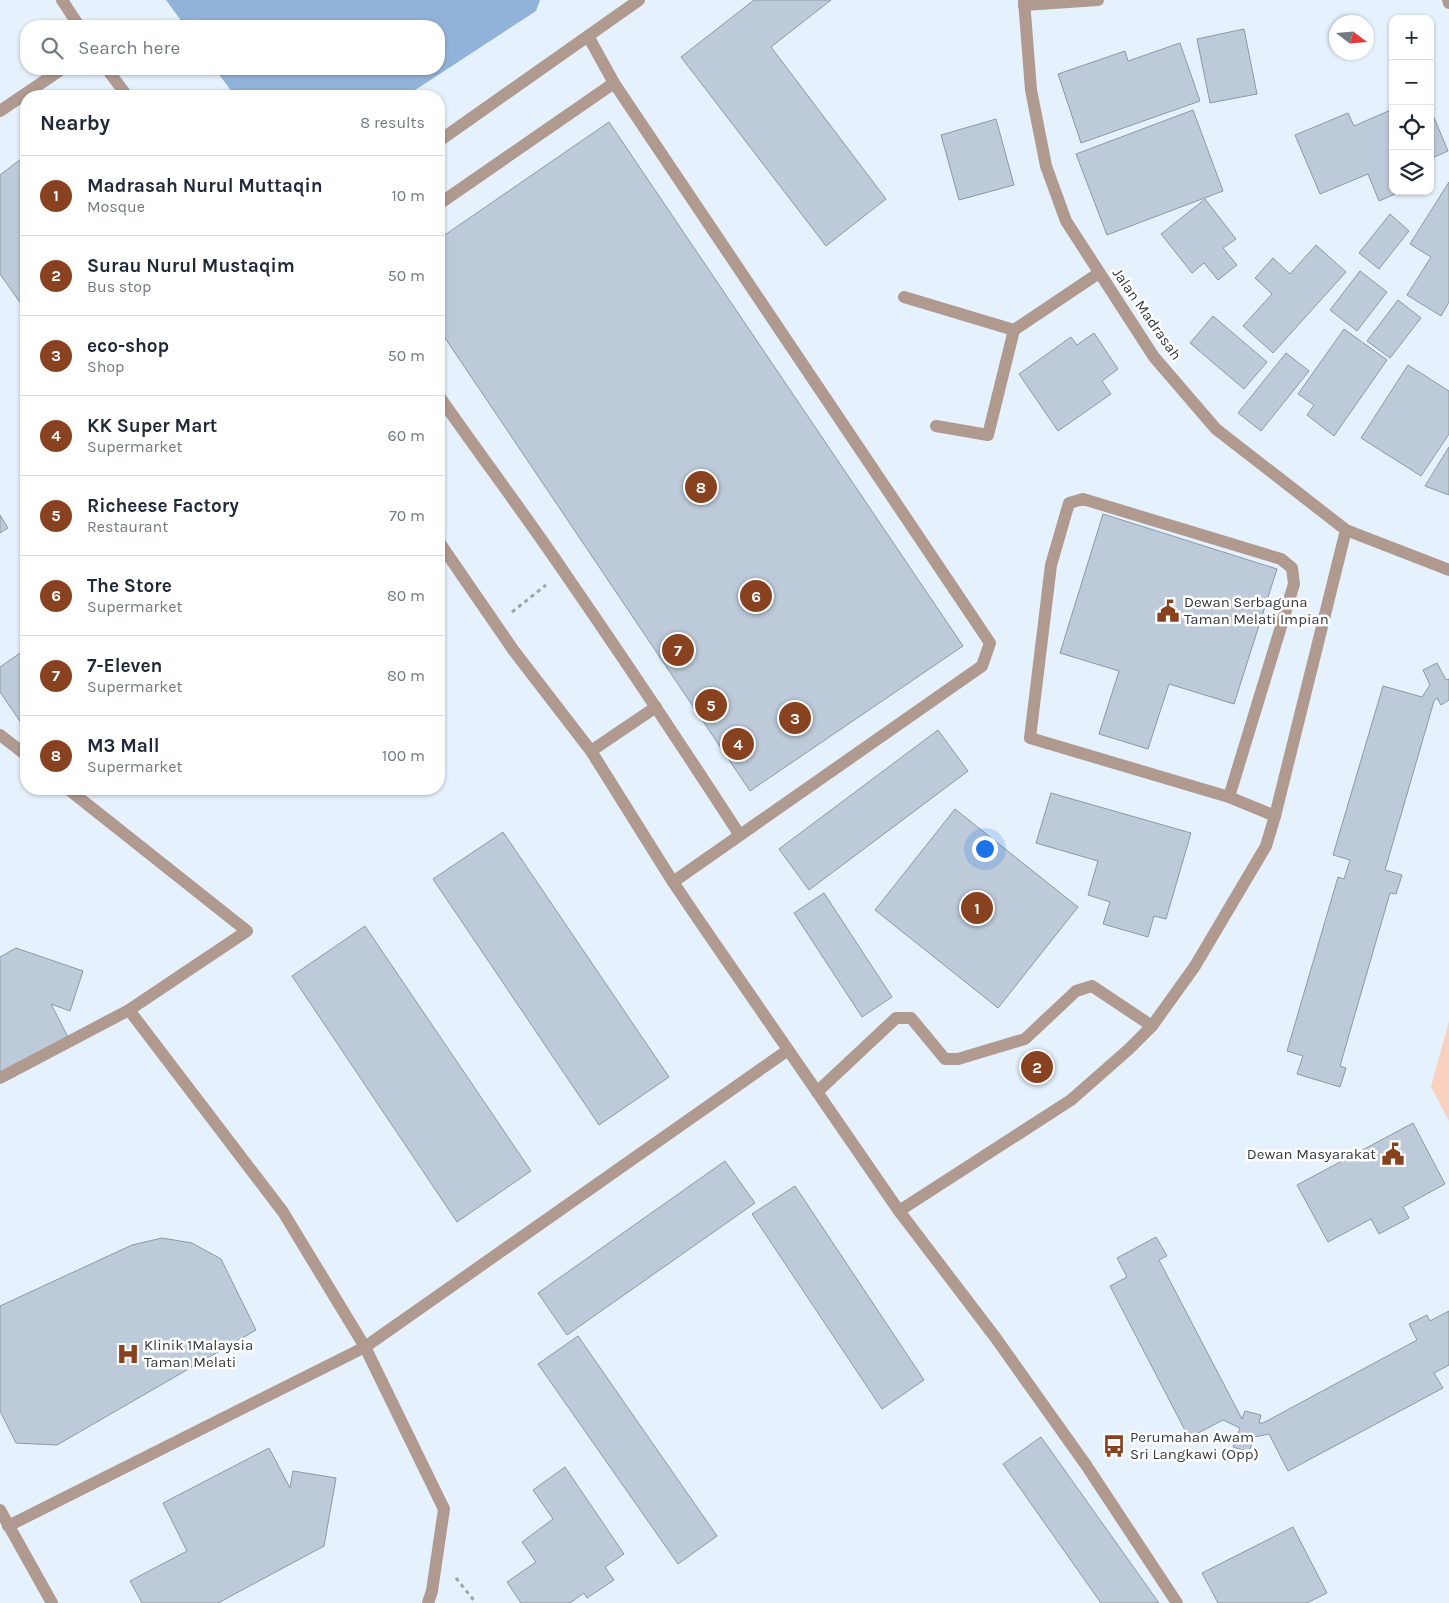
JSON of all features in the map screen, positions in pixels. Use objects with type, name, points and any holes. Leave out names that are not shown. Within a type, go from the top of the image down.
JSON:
[{"type":"street","points":[[62,0],[75,20]]},
{"type":"street","points":[[445,137],[639,0]]},
{"type":"street","points":[[1024,2],[1098,0]]},
{"type":"street","name":"Jalan Madrasah","points":[[1024,2],[1031,90],[1046,166],[1066,221],[1154,358],[1216,429],[1346,530],[1449,570]]},
{"type":"street","points":[[588,36],[614,83],[990,643],[982,666],[739,834],[673,882]]},
{"type":"street","points":[[31,90],[53,75]]},
{"type":"street","points":[[112,75],[123,90]]},
{"type":"street","points":[[445,200],[614,83]]},
{"type":"street","points":[[0,111],[20,97]]},
{"type":"street","points":[[936,426],[988,435],[1014,330],[1099,273]]},
{"type":"street","points":[[904,297],[1014,330]]},
{"type":"street","points":[[445,404],[564,572],[656,707],[739,834]]},
{"type":"street","points":[[1229,798],[1294,584],[1292,568],[1280,559],[1083,499],[1069,503],[1050,565],[1030,738],[1229,798],[1275,816]]},
{"type":"street","points":[[899,1211],[1071,1100],[1152,1026],[1195,966],[1266,846],[1346,530]]},
{"type":"street","points":[[445,551],[514,651],[591,751],[673,882],[788,1050],[899,1211],[995,1337],[1086,1465],[1176,1603]]},
{"type":"street","points":[[591,751],[656,707]]},
{"type":"street","points":[[0,734],[20,751]]},
{"type":"street","points":[[0,1078],[129,1010],[247,930],[76,795]]},
{"type":"street","points":[[817,1092],[896,1018],[911,1018],[945,1059],[958,1059],[1025,1039],[1076,991],[1092,986],[1152,1026]]},
{"type":"street","points":[[129,1010],[283,1212],[365,1347],[444,1509],[432,1591],[428,1603]]},
{"type":"street","points":[[8,1526],[365,1347],[788,1050]]},
{"type":"street","points":[[0,1510],[52,1603]]},
{"type":"path","points":[[495,624],[564,572]]},
{"type":"shaded area","points":[[1449,1021],[1449,1121],[1431,1087]]},
{"type":"water","points":[[166,0],[540,0],[536,11],[445,70],[445,20],[181,20]]},
{"type":"water","points":[[219,75],[438,75],[415,90],[231,90]]},
{"type":"building","points":[[754,0],[831,0],[771,47],[886,199],[826,246],[681,57]]},
{"type":"building","points":[[1244,29],[1257,94],[1210,103],[1197,39]]},
{"type":"building","points":[[1180,43],[1200,101],[1081,143],[1058,74],[1125,51],[1128,61]]},
{"type":"building","points":[[1193,110],[1223,191],[1107,235],[1076,154]]},
{"type":"building","points":[[1389,111],[1389,195],[1393,195],[1379,201],[1368,174],[1320,194],[1295,135],[1348,113],[1354,126]]},
{"type":"building","points":[[1434,118],[1448,151],[1434,157]]},
{"type":"building","points":[[996,119],[1014,185],[959,200],[941,135]]},
{"type":"building","points":[[609,122],[963,646],[750,791],[445,338],[445,235]]},
{"type":"building","points":[[20,160],[20,302],[0,274],[0,175]]},
{"type":"building","points":[[1449,182],[1449,302],[1441,316],[1407,295],[1431,257],[1410,244]]},
{"type":"building","points":[[1205,199],[1236,239],[1223,248],[1237,265],[1218,280],[1204,263],[1192,273],[1161,234]]},
{"type":"building","points":[[1390,214],[1409,231],[1379,269],[1359,253]]},
{"type":"building","points":[[1316,245],[1346,272],[1273,353],[1243,326],[1272,294],[1255,278],[1273,258],[1290,274]]},
{"type":"building","points":[[1360,271],[1387,292],[1357,331],[1330,310]]},
{"type":"building","points":[[1398,300],[1421,318],[1390,358],[1367,341]]},
{"type":"building","points":[[1213,316],[1267,362],[1244,389],[1190,343]]},
{"type":"building","points":[[1344,329],[1387,360],[1334,436],[1307,415],[1314,405],[1298,394]]},
{"type":"building","points":[[1094,333],[1118,369],[1102,381],[1111,394],[1058,431],[1019,374],[1071,337],[1077,345]]},
{"type":"building","points":[[1286,353],[1309,371],[1261,431],[1238,413]]},
{"type":"building","points":[[1408,365],[1449,391],[1449,434],[1421,476],[1361,438]]},
{"type":"building","points":[[1449,447],[1449,495],[1425,486]]},
{"type":"building","name":"Dewan Serbaguna Taman Melati Impian","points":[[1103,514],[1277,569],[1234,704],[1169,684],[1148,749],[1099,734],[1119,671],[1060,653]]},
{"type":"building","points":[[0,515],[8,528],[0,533]]},
{"type":"building","points":[[20,653],[20,721],[0,692],[0,667]]},
{"type":"building","points":[[1437,663],[1446,680],[1449,679],[1449,700],[1441,705],[1437,698],[1434,701],[1385,870],[1402,875],[1396,894],[1390,893],[1340,1066],[1346,1068],[1340,1087],[1297,1074],[1303,1056],[1287,1051],[1338,877],[1344,879],[1350,860],[1333,855],[1383,686],[1422,697],[1430,685],[1423,670]]},
{"type":"building","points":[[938,730],[968,771],[809,890],[779,849]]},
{"type":"building","points":[[1051,793],[1191,833],[1166,919],[1154,916],[1148,937],[1103,924],[1110,902],[1088,895],[1098,861],[1036,843]]},
{"type":"building","points":[[955,809],[1078,907],[998,1008],[875,910]]},
{"type":"building","points":[[503,832],[669,1077],[599,1125],[433,879]]},
{"type":"building","points":[[824,893],[892,997],[862,1017],[794,913]]},
{"type":"building","points":[[365,926],[531,1171],[457,1222],[292,976]]},
{"type":"building","points":[[16,948],[83,971],[70,1011],[51,1004],[69,1039],[0,1074],[0,957]]},
{"type":"building","name":"Dewan Masyarakat","points":[[1413,1123],[1445,1184],[1403,1207],[1409,1218],[1379,1234],[1371,1219],[1328,1242],[1297,1185]]},
{"type":"building","points":[[725,1161],[755,1203],[567,1335],[538,1293]]},
{"type":"building","points":[[795,1186],[924,1380],[882,1409],[752,1214]]},
{"type":"building","points":[[1156,1237],[1167,1256],[1159,1260],[1242,1419],[1245,1411],[1261,1415],[1259,1423],[1263,1423],[1417,1340],[1409,1324],[1427,1315],[1430,1321],[1449,1311],[1449,1365],[1434,1373],[1443,1388],[1288,1471],[1269,1434],[1254,1437],[1249,1452],[1233,1447],[1240,1428],[1223,1420],[1189,1438],[1110,1286],[1127,1277],[1117,1258]]},
{"type":"building","points":[[162,1238],[192,1243],[221,1259],[256,1330],[57,1445],[16,1443],[0,1411],[0,1306],[132,1245]]},
{"type":"building","points":[[578,1336],[717,1536],[678,1564],[538,1364]]},
{"type":"building","points":[[1041,1437],[1159,1603],[1101,1603],[1003,1464]]},
{"type":"building","points":[[269,1448],[290,1488],[293,1471],[336,1478],[324,1546],[218,1603],[142,1603],[130,1581],[187,1551],[163,1503]]},
{"type":"building","points":[[565,1467],[624,1554],[605,1567],[614,1580],[587,1598],[584,1593],[570,1603],[521,1603],[507,1582],[536,1562],[522,1542],[553,1519],[533,1490]]},
{"type":"building","points":[[1293,1527],[1327,1593],[1307,1603],[1218,1603],[1202,1573]]},
{"type":"place","name":"M3 Mall","points":[[701,487]]},
{"type":"place","name":"The Store","points":[[756,596]]},
{"type":"place","name":"Dewan Serbaguna Taman Melati Impian","points":[[1168,611]]},
{"type":"place","name":"7-Eleven","points":[[678,650]]},
{"type":"place","name":"Richeese Factory","points":[[711,705]]},
{"type":"place","name":"eco-shop","points":[[795,718]]},
{"type":"place","name":"KK Super Mart","points":[[738,744]]},
{"type":"place","name":"Madrasah Nurul Muttaqin","points":[[977,908]]},
{"type":"place","name":"Surau Nurul Mustaqim","points":[[1037,1067]]},
{"type":"place","name":"Dewan Masyarakat","points":[[1393,1154]]},
{"type":"place","name":"Klinik 1Malaysia Taman Melati","points":[[128,1354]]},
{"type":"place","name":"Perumahan Awam Sri Langkawi (Opp)","points":[[1114,1446]]}]
